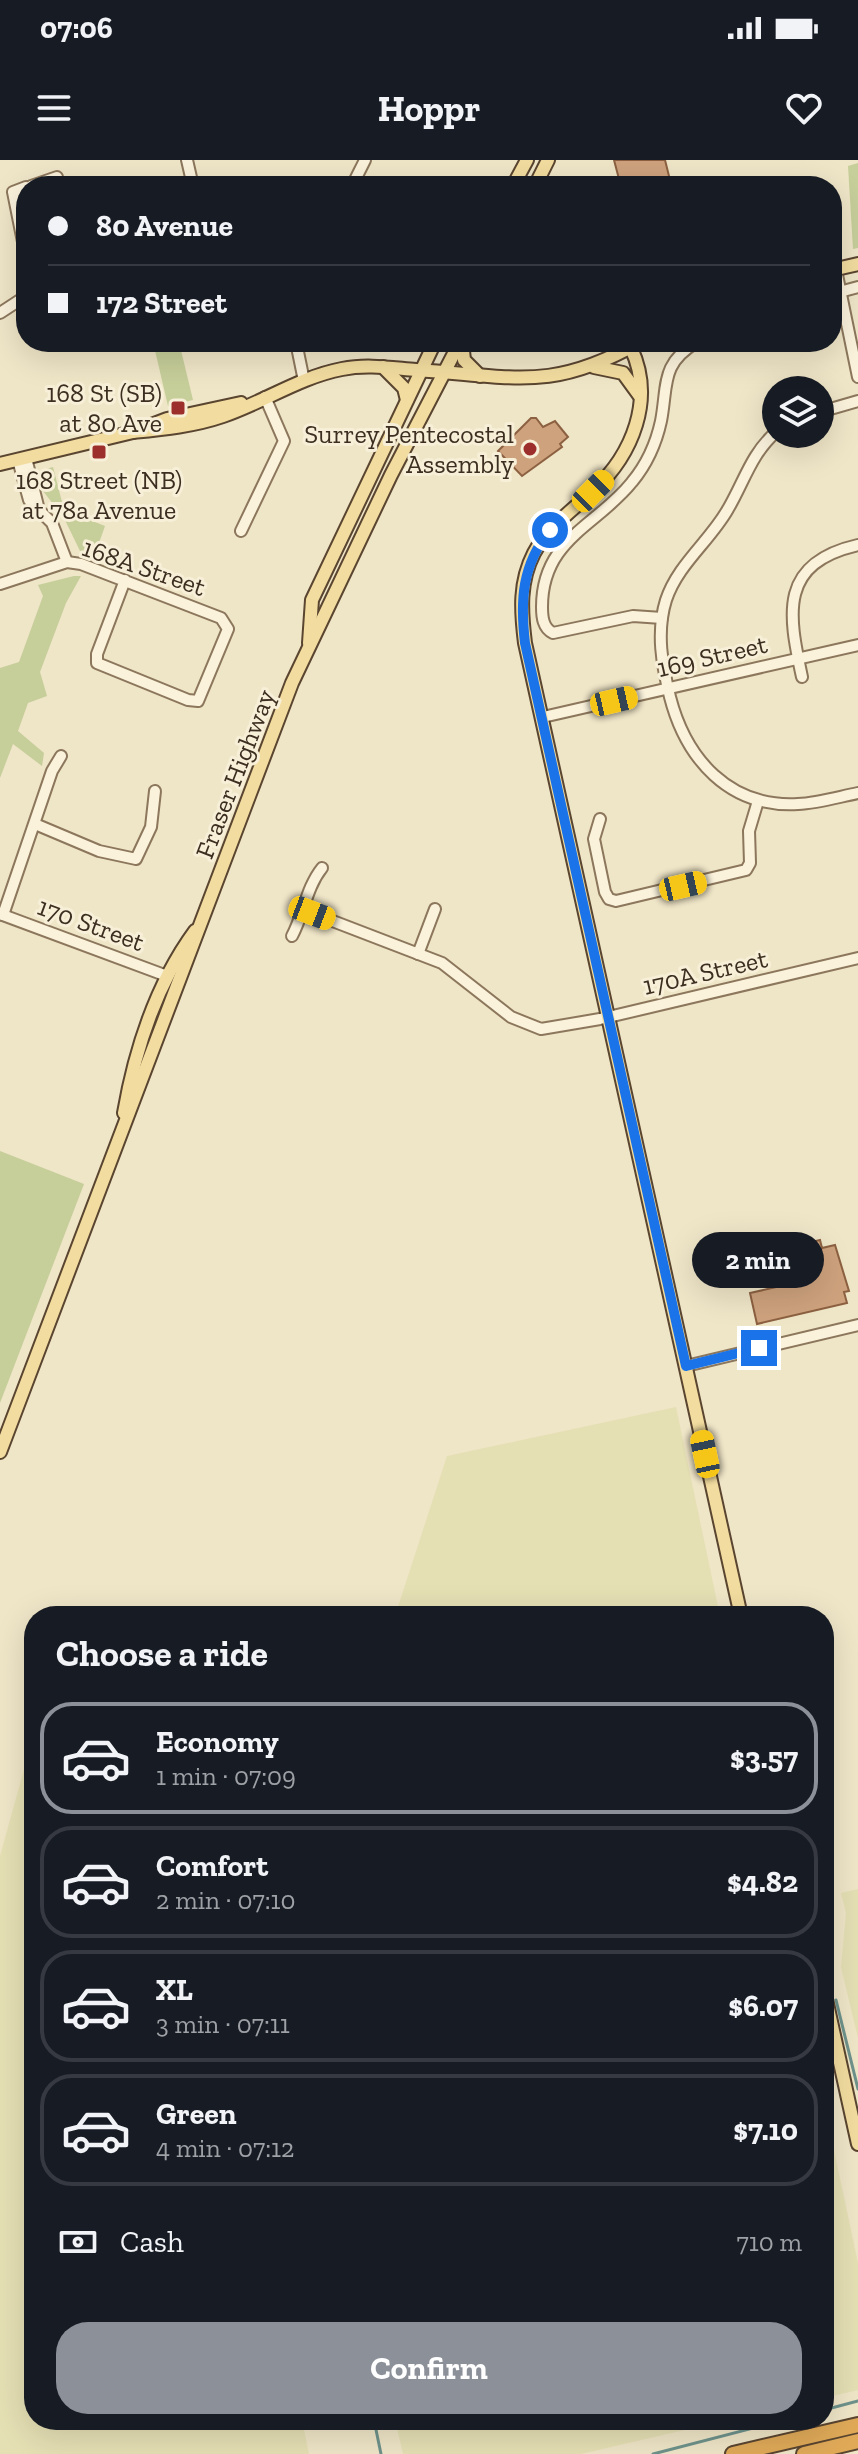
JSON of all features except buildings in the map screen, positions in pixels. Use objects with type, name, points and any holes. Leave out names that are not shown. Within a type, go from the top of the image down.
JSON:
[{"type":"highway","points":[[733,2454],[858,2425]]},
{"type":"highway","points":[[804,2454],[858,2441]]},
{"type":"main road","name":"Fraser Highway","points":[[309,646],[312,600],[430,352]]},
{"type":"main road","name":"Fraser Highway","points":[[0,1452],[205,918],[260,765],[309,646],[455,352]]},
{"type":"main road","points":[[463,352],[464,360],[480,376]]},
{"type":"main road","points":[[0,464],[133,432],[167,419],[265,397],[342,369],[383,367],[480,376],[548,378],[591,367],[622,352]]},
{"type":"main road","points":[[636,352],[641,401],[634,432],[619,462],[593,491],[550,530],[537,548],[527,570],[521,613],[739,1606]]},
{"type":"main road","points":[[383,367],[404,388],[407,400]]},
{"type":"main road","points":[[591,367],[623,373],[637,390],[641,401]]},
{"type":"main road","name":"Fraser Highway","points":[[119,1140],[132,1069],[167,976],[173,961],[205,918]]},
{"type":"main road","points":[[148,1065],[144,1057],[151,1019]]},
{"type":"main road","points":[[834,2035],[858,2144]]},
{"type":"street","points":[[842,316],[858,377]]},
{"type":"street","points":[[298,352],[304,381]]},
{"type":"street","points":[[662,618],[633,616],[555,633],[546,627],[542,607],[547,577],[561,547],[620,496],[649,458],[661,420],[667,373],[684,352]]},
{"type":"street","points":[[241,531],[284,441],[265,397]]},
{"type":"street","points":[[834,408],[858,401]]},
{"type":"street","points":[[763,448],[749,465],[724,517],[677,577],[662,618],[661,645],[668,689],[679,728],[694,756],[715,777],[743,795],[758,801],[799,804],[858,793]]},
{"type":"street","points":[[22,459],[38,506],[55,529],[67,562]]},
{"type":"street","points":[[798,659],[791,614],[793,595],[800,580],[825,556],[858,545]]},
{"type":"street","name":"168A Street","points":[[0,584],[67,562],[125,580],[221,618],[228,629],[198,701],[161,690],[97,663],[97,654],[125,580]]},
{"type":"street","name":"169 Street","points":[[543,717],[858,645]]},
{"type":"street","name":"169 Street","points":[[798,659],[802,677]]},
{"type":"street","points":[[1,914],[52,771],[61,756]]},
{"type":"street","points":[[35,824],[103,852],[136,859],[151,827],[155,791]]},
{"type":"street","points":[[600,819],[594,839],[605,892],[610,900],[746,870],[750,863],[749,831],[758,801]]},
{"type":"street","points":[[292,936],[310,888],[322,868]]},
{"type":"street","points":[[418,954],[435,909]]},
{"type":"street","name":"170A Street","points":[[304,910],[445,965],[524,1025],[554,1029],[858,958]]},
{"type":"street","name":"170 Street","points":[[1,914],[167,976]]},
{"type":"street","points":[[686,1366],[858,1325]]},
{"type":"shaded area","points":[[676,1407],[718,1606],[398,1606],[447,1456]]},
{"type":"shaded area","points":[[24,1769],[24,2430],[304,2430],[309,2454],[0,2454],[0,1856]]},
{"type":"shaded area","points":[[858,1889],[858,2038],[841,1967],[846,1913],[841,1893]]},
{"type":"shaded area","points":[[834,2150],[858,2263],[858,2390],[834,2396]]},
{"type":"shaded area","points":[[397,2430],[685,2430],[581,2454],[403,2454]]},
{"type":"green space","points":[[858,163],[858,248],[853,249],[848,166]]},
{"type":"green space","points":[[155,352],[181,352],[193,400],[168,406]]},
{"type":"green space","points":[[53,467],[64,510],[105,526],[94,557],[80,551],[64,518],[43,491],[38,476],[42,470]]},
{"type":"green space","points":[[81,576],[66,603],[40,672],[47,696],[28,703],[18,731],[44,753],[42,766],[13,744],[0,778],[0,668],[19,662],[43,596],[38,585]]},
{"type":"green space","points":[[0,1151],[84,1184],[0,1403]]},
{"type":"waterway","points":[[836,2000],[858,2089]]},
{"type":"waterway","points":[[834,2407],[858,2401]]},
{"type":"waterway","points":[[376,2430],[381,2454]]},
{"type":"waterway","points":[[653,2454],[745,2430]]},
{"type":"place","name":"168 St (SB) at 80 Ave","points":[[178,408]]},
{"type":"place","name":"Surrey Pentecostal Assembly","points":[[530,449]]},
{"type":"place","name":"168 Street (NB) at 78a Avenue","points":[[99,452]]},
{"type":"route","points":[[550,530],[539,544],[527,570],[521,600],[525,643],[686,1366],[759,1348]]}]
